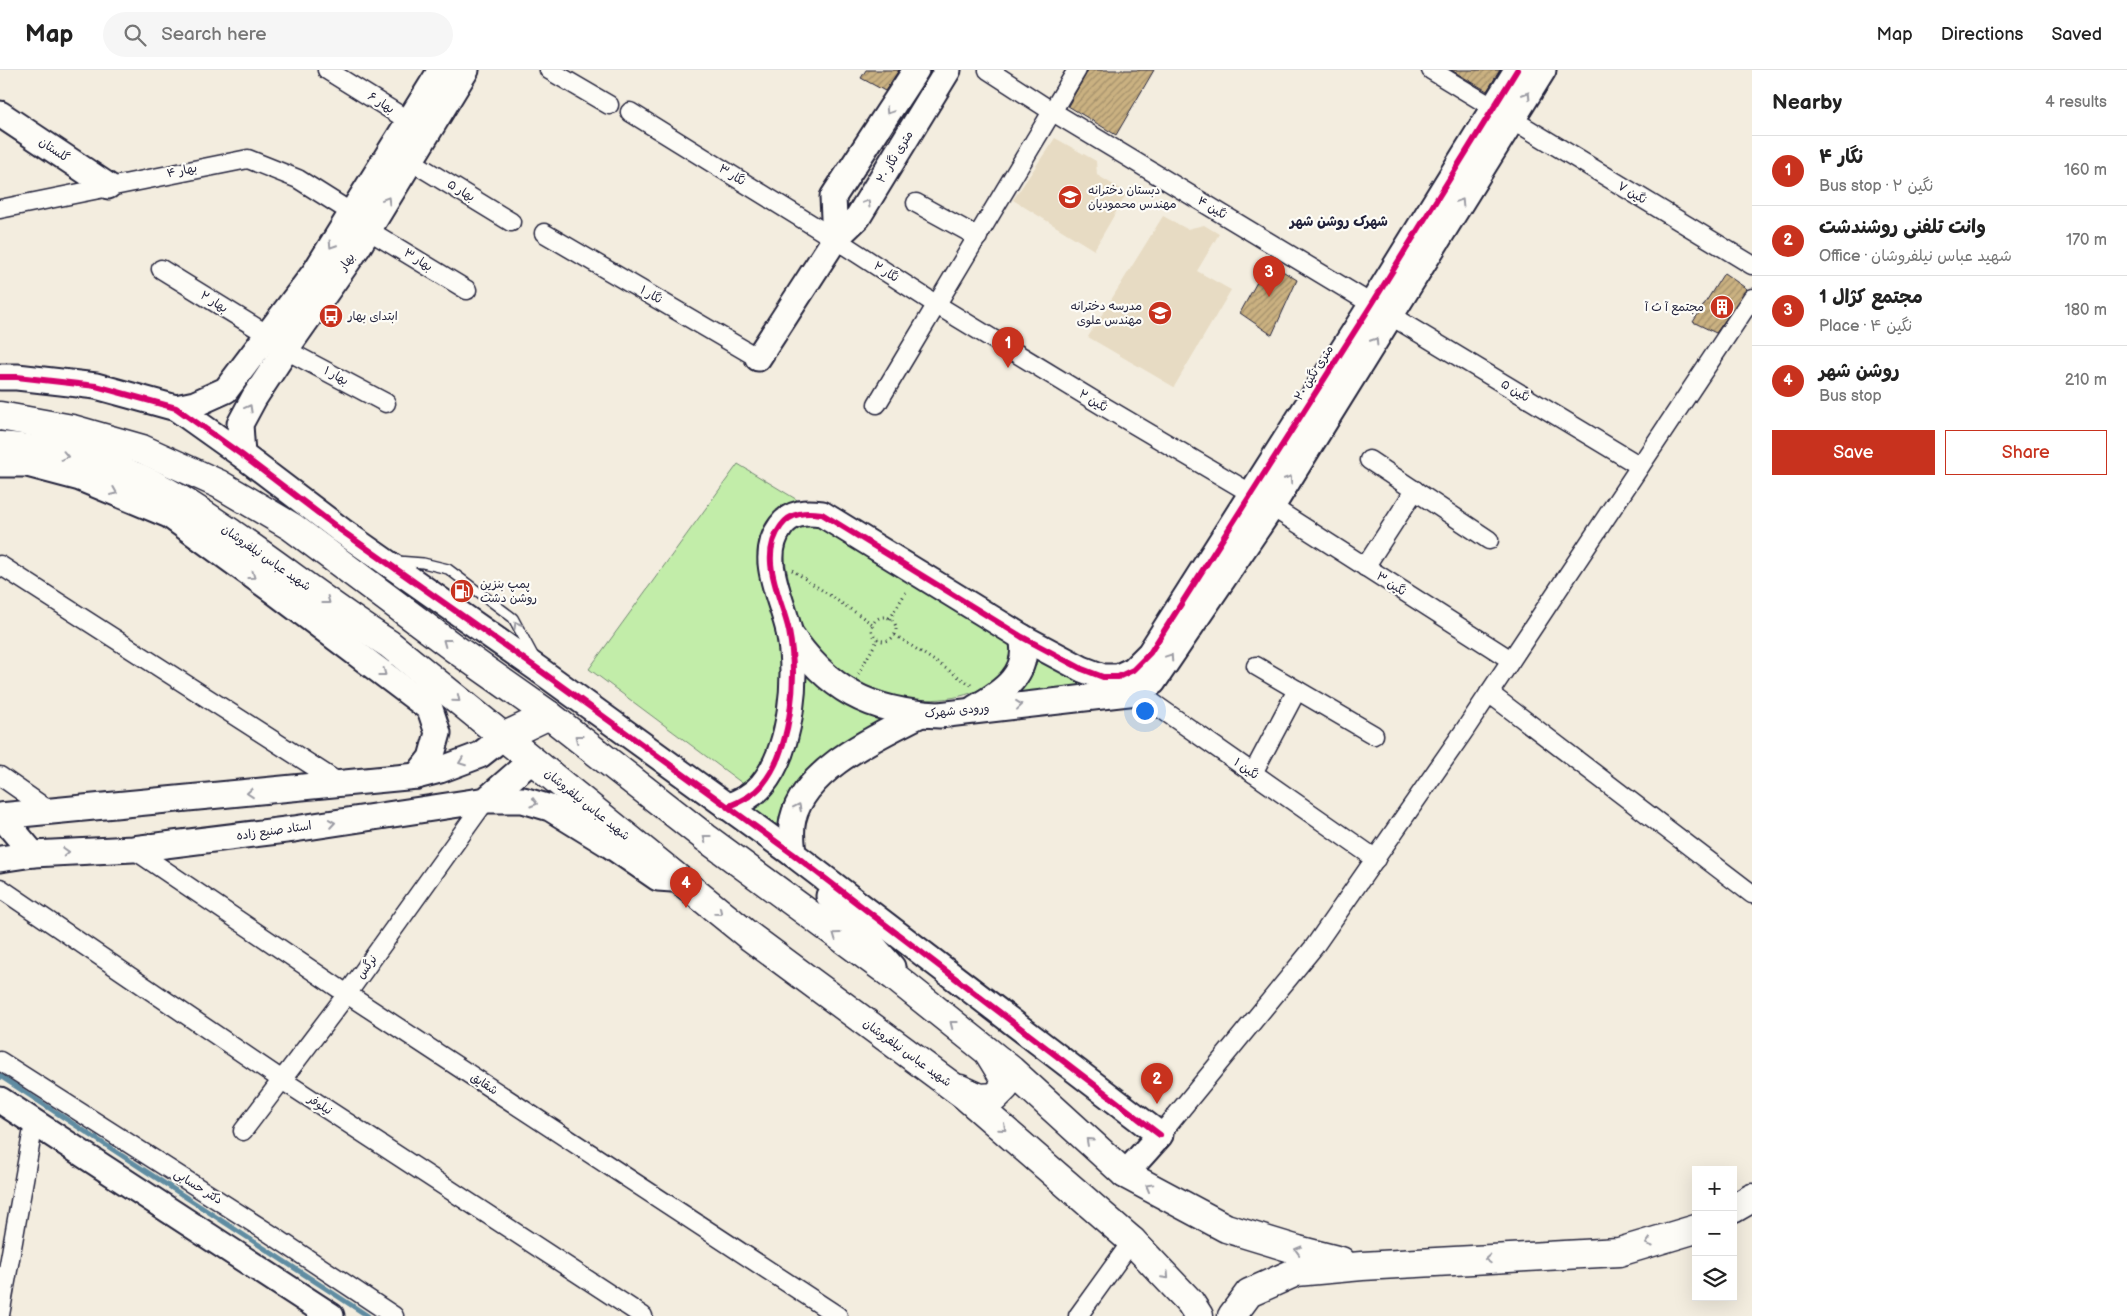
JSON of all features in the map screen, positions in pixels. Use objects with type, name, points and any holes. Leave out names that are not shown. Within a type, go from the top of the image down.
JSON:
[{"type":"main road","points":[[0,416],[72,429],[142,448],[219,484],[292,527],[364,562],[549,715],[706,838],[917,995],[1011,1070],[1125,1174],[1226,1228],[1298,1250],[1362,1266]]},
{"type":"main road","name":"شهید عباس نیلفروشان","points":[[0,446],[27,448],[75,458],[130,474],[194,508],[362,642],[389,644],[749,936],[952,1086],[1132,1241],[1190,1302],[1199,1316]]},
{"type":"main road","points":[[503,737],[549,715]]},
{"type":"main road","points":[[532,760],[549,715]]},
{"type":"main road","points":[[952,1086],[980,1098],[995,1098],[1004,1087],[1004,1078],[988,1052]]},
{"type":"main road","points":[[1737,1207],[1752,1198]]},
{"type":"main road","points":[[1232,1316],[1249,1292],[1296,1272],[1362,1266],[1619,1252],[1692,1230]]},
{"type":"street","name":"بهار ۶","points":[[327,70],[410,121]]},
{"type":"street","name":"بهار","points":[[360,221],[410,121],[441,70]]},
{"type":"street","name":"بهار","points":[[242,455],[240,424],[277,342],[360,221],[410,161],[466,70]]},
{"type":"street","points":[[549,70],[609,105]]},
{"type":"street","points":[[835,239],[833,197],[916,70]]},
{"type":"street","name":"۲۰ متری نگار","points":[[758,358],[835,239],[858,218],[948,70]]},
{"type":"street","name":"نگین ۴","points":[[988,70],[1052,112],[1381,310]]},
{"type":"street","points":[[876,404],[1077,70]]},
{"type":"street","name":"نگین ۷","points":[[1431,70],[1752,266]]},
{"type":"street","name":"۲۰ متری نگین","points":[[1503,114],[1517,70]]},
{"type":"street","name":"۲۰ متری نگین","points":[[1128,685],[1152,682],[1261,501],[1503,114],[1543,70]]},
{"type":"street","name":"نگار ۳","points":[[630,112],[835,239]]},
{"type":"street","name":"گلستان","points":[[0,114],[108,186]]},
{"type":"street","name":"بهار ۴","points":[[0,208],[248,159],[298,179],[360,221]]},
{"type":"street","name":"بهار ۵","points":[[410,161],[512,222]]},
{"type":"street","points":[[916,203],[978,237]]},
{"type":"street","name":"بهار ۳","points":[[360,221],[467,290]]},
{"type":"street","name":"نگار ۱","points":[[544,233],[758,358]]},
{"type":"street","name":"نگار ۲","points":[[835,239],[937,305]]},
{"type":"street","name":"بهار ۲","points":[[161,269],[277,342]]},
{"type":"street","points":[[1125,1174],[1160,1135],[1314,947],[1489,693],[1752,298]]},
{"type":"street","name":"نگین ۲","points":[[937,305],[1261,501]]},
{"type":"street","name":"نگین ۵","points":[[1381,310],[1640,466]]},
{"type":"street","name":"بهار","points":[[176,408],[195,404],[226,390],[277,342]]},
{"type":"street","name":"بهار ۱","points":[[277,342],[386,403]]},
{"type":"street","points":[[0,377],[17,377],[96,386],[176,408],[242,455],[342,531],[364,562],[538,669],[793,854],[1160,1135]]},
{"type":"street","points":[[1369,460],[1489,540]]},
{"type":"street","points":[[0,464],[26,464],[80,478],[169,515],[362,642],[430,709],[438,733],[431,758],[417,776]]},
{"type":"street","points":[[1365,567],[1415,490]]},
{"type":"street","name":"نگین ۳","points":[[1261,501],[1511,660]]},
{"type":"street","points":[[727,807],[740,802],[762,786],[776,761],[790,710],[792,668],[789,632],[775,587],[771,556],[775,533],[785,520],[796,514],[808,512],[822,514],[1022,637],[1082,669],[1128,685]]},
{"type":"street","points":[[342,531],[364,562]]},
{"type":"street","points":[[0,565],[341,784]]},
{"type":"street","points":[[789,632],[814,666],[848,692],[876,704],[921,714]]},
{"type":"street","points":[[981,704],[1004,688],[1024,662],[1025,651],[1022,637]]},
{"type":"street","points":[[1256,666],[1374,735]]},
{"type":"street","name":"ورودی شهرک","points":[[793,854],[793,819],[799,803],[819,777],[830,767],[860,748],[921,714],[939,715],[981,704],[1128,685]]},
{"type":"street","name":"نگین ۱","points":[[1128,685],[1376,859]]},
{"type":"street","points":[[1253,773],[1297,690]]},
{"type":"street","points":[[1489,693],[1752,894]]},
{"type":"street","points":[[1,816],[288,790],[417,776],[440,770],[480,755],[503,737]]},
{"type":"street","points":[[486,800],[532,760]]},
{"type":"street","points":[[0,776],[50,811]]},
{"type":"street","points":[[288,790],[294,829]]},
{"type":"street","name":"استاد صنیع زاده","points":[[0,859],[33,854],[133,849],[294,829],[486,800],[523,800],[550,808],[610,845],[658,878],[679,880]]},
{"type":"street","name":"نرگس","points":[[243,1131],[348,994],[486,800]]},
{"type":"street","points":[[1,816],[33,854]]},
{"type":"street","name":"شقایق","points":[[133,849],[348,994],[838,1316]]},
{"type":"street","points":[[793,854],[917,995]]},
{"type":"street","name":"نیلوفر","points":[[0,888],[282,1080],[643,1316]]},
{"type":"street","name":"دکتر حسابی","points":[[0,1061],[269,1232],[394,1316]]},
{"type":"street","points":[[0,1100],[332,1316]]},
{"type":"street","points":[[0,1315],[34,1123]]},
{"type":"street","points":[[1078,1316],[1132,1241]]},
{"type":"path","points":[[771,556],[874,625]]},
{"type":"path","points":[[890,619],[918,572]]},
{"type":"path","points":[[882,618],[890,619],[895,624],[895,634],[886,641],[878,639],[873,633],[874,625],[882,618]]},
{"type":"path","points":[[895,634],[981,704]]},
{"type":"path","points":[[848,692],[878,639]]},
{"type":"shaded area","name":"دبستان دخترانه مهندس محمودیان","points":[[1055,138],[1096,161],[1097,175],[1127,193],[1094,250],[1013,200]]},
{"type":"shaded area","name":"مدرسه دخترانه مهندس علوی","points":[[1163,216],[1187,229],[1204,225],[1219,234],[1197,271],[1231,290],[1174,387],[1088,337]]},
{"type":"green space","points":[[738,464],[799,501],[789,508],[772,528],[758,550],[757,564],[775,615],[780,636],[782,682],[777,719],[772,737],[757,771],[746,786],[589,669]]},
{"type":"green space","points":[[811,520],[1007,639],[1011,653],[1006,667],[998,677],[978,690],[953,698],[927,700],[901,697],[874,690],[847,677],[835,668],[815,649],[804,631],[794,602],[785,562],[785,547],[790,534],[802,524]]},
{"type":"green space","points":[[1032,650],[1099,689],[1002,697]]},
{"type":"green space","points":[[800,661],[897,717],[867,732],[782,839],[742,811],[758,801]]},
{"type":"building","points":[[866,70],[899,70],[885,91],[861,78]]},
{"type":"building","points":[[1088,70],[1154,70],[1116,135],[1068,106]]},
{"type":"building","points":[[1451,70],[1500,70],[1487,91]]},
{"type":"building","points":[[1268,262],[1297,280],[1272,335],[1240,313]]},
{"type":"building","name":"مجتمع آ ث آ","points":[[1724,273],[1747,289],[1716,333],[1693,322]]},
{"type":"waterway","points":[[0,1076],[368,1316]]},
{"type":"cycle path","points":[[727,807],[746,798],[762,785],[772,770],[786,732],[792,690],[792,649],[786,618],[773,578],[771,551],[774,538],[781,526],[789,518],[799,514],[822,514],[1022,637],[1082,669],[1103,677],[1118,677],[1133,670],[1150,653],[1372,304],[1517,70]]},
{"type":"cycle path","points":[[0,377],[17,377],[96,386],[176,408],[242,455],[342,531],[538,669],[793,854],[1160,1135]]},
{"type":"place","name":"دبستان دخترانه مهندس محمودیان","points":[[1070,197]]},
{"type":"place","name":"مجتمع کژال 1","points":[[1269,297]]},
{"type":"place","name":"مجتمع آ ث آ","points":[[1722,307]]},
{"type":"place","name":"مدرسه دخترانه مهندس علوی","points":[[1160,313]]},
{"type":"place","name":"ابتدای بهار","points":[[331,316]]},
{"type":"place","name":"نگار ۴","points":[[1008,368]]},
{"type":"place","name":"پمپ بنزین روشن دشت","points":[[462,591]]},
{"type":"place","name":"روشن شهر","points":[[686,908]]},
{"type":"place","name":"وانت تلفنی روشندشت","points":[[1157,1104]]},
{"type":"district","name":"شهرک روشن شهر","points":[[1339,221]]}]
